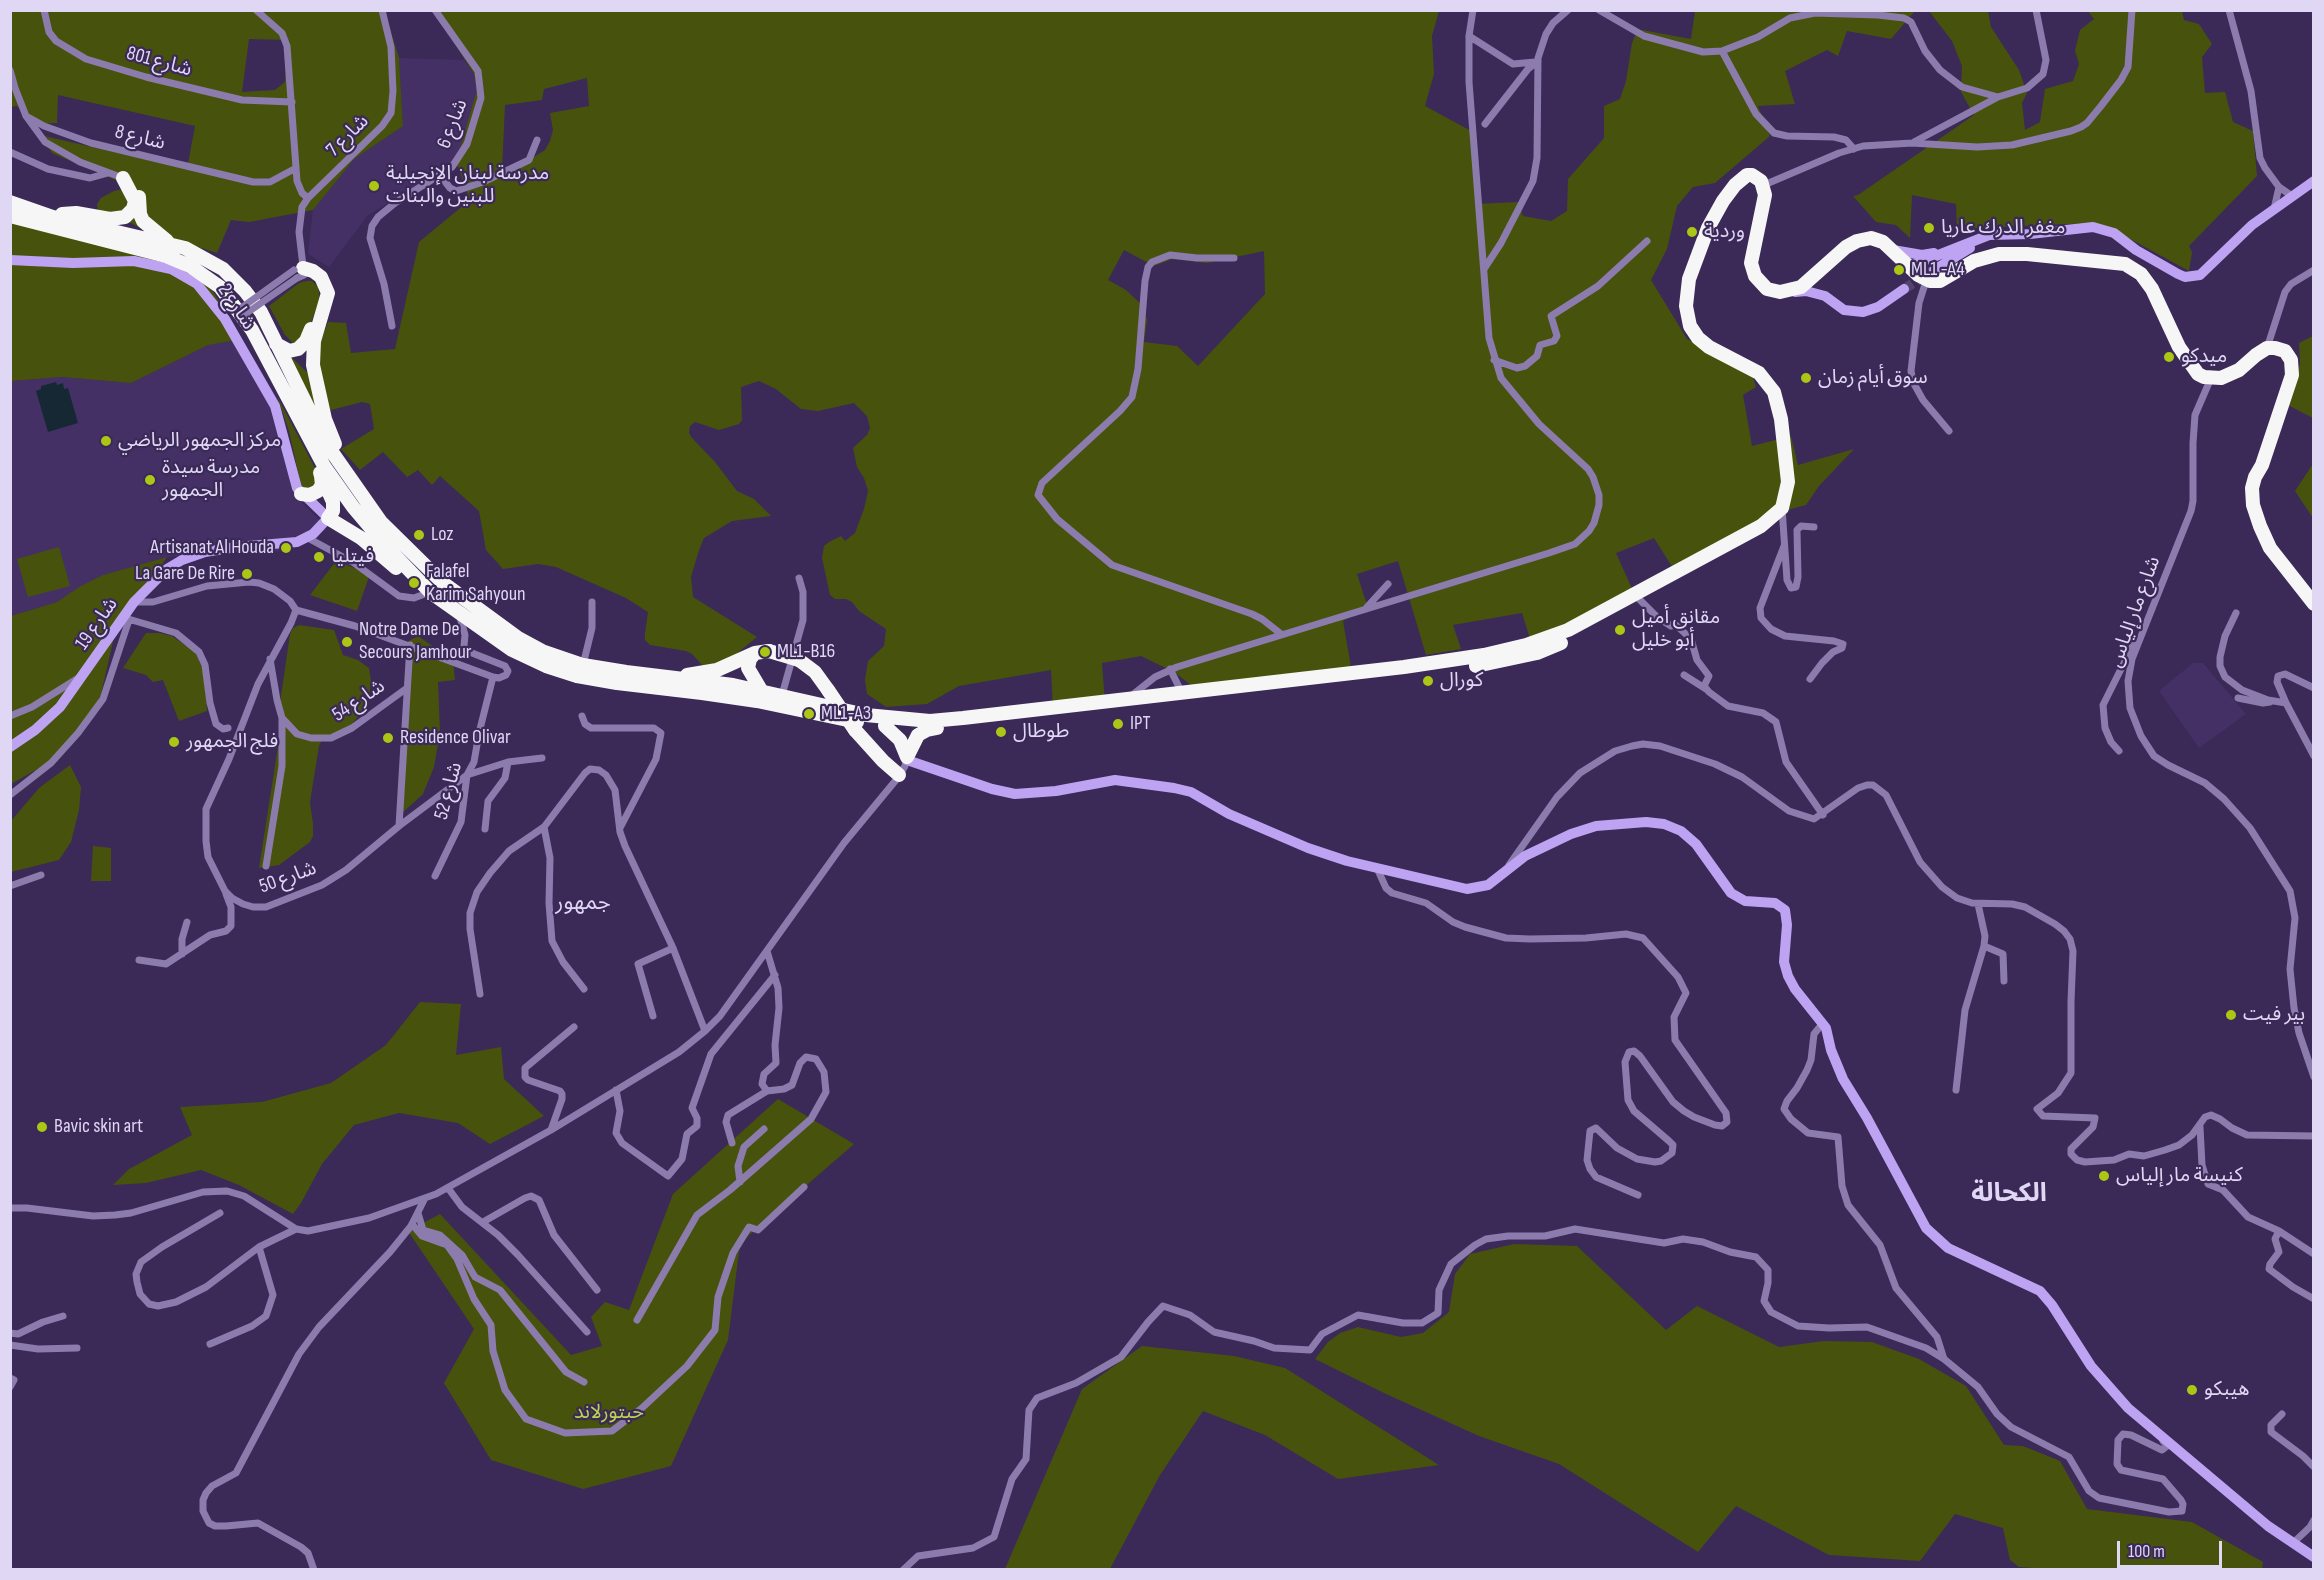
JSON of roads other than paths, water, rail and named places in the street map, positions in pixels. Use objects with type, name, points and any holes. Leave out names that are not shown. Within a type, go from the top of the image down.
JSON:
[{"type":"highway","points":[[908,758],[918,735],[937,728],[1067,715],[1482,665],[1517,658],[1553,647],[1772,526],[1791,500],[1794,485],[1791,464],[1786,455],[1781,419],[1770,386],[1752,369],[1702,343],[1692,330],[1687,312],[1689,279],[1708,228],[1735,184],[1747,175],[1755,176],[1764,185],[1765,195],[1751,257],[1753,271],[1758,281],[1767,289],[1789,292],[1805,285],[1846,247],[1857,241],[1871,238],[1883,242],[1908,267],[1940,281],[1974,261],[1999,254],[2027,254],[2125,264],[2141,274],[2151,289],[2179,347],[2192,369],[2198,374],[2211,378],[2229,375],[2267,348],[2282,350],[2289,355],[2292,375],[2262,465],[2255,477],[2253,505],[2266,541],[2313,604]]},
{"type":"highway","points":[[53,217],[68,213],[110,219],[125,217],[133,209],[135,201],[123,178]]},
{"type":"highway","points":[[123,178],[138,192],[143,221],[171,244]]},
{"type":"highway","points":[[10,202],[53,217],[171,244],[206,258],[232,277],[251,297],[261,312],[325,442],[367,504],[396,538],[432,573],[501,627],[542,651],[583,665],[710,681],[761,690],[866,715],[930,721],[1125,701],[1484,655],[1550,638],[1611,609],[1783,512]]},
{"type":"highway","points":[[10,216],[166,256],[190,266],[210,279],[229,297],[252,330],[324,466],[353,507],[425,588]]},
{"type":"highway","points":[[300,273],[313,271],[321,277],[328,293],[314,341],[314,374],[330,434],[361,486],[367,504]]},
{"type":"highway","points":[[289,351],[298,349],[306,342],[322,299],[318,282],[300,273]]},
{"type":"highway","points":[[276,344],[289,351],[314,374]]},
{"type":"highway","points":[[302,428],[333,502],[333,511],[328,518],[361,537],[393,566],[459,614],[522,655],[577,676],[724,696],[885,726],[937,728]]},
{"type":"highway","points":[[2262,465],[2261,502],[2270,536],[2285,562],[2313,594]]},
{"type":"highway","points":[[301,494],[310,495],[318,491],[322,485],[321,474]]},
{"type":"highway","points":[[677,678],[725,667],[755,653],[769,651],[799,660],[815,672],[855,730],[899,775]]},
{"type":"highway","points":[[755,653],[750,659],[748,668],[761,690]]},
{"type":"highway","points":[[885,726],[900,740],[908,758]]},
{"type":"main road","points":[[1908,267],[1983,237],[2093,227],[2114,233],[2158,264],[2185,277],[2200,275],[2230,245],[2313,181]]},
{"type":"main road","points":[[1893,250],[1925,255],[1986,231],[2028,229],[2043,232]]},
{"type":"main road","points":[[1930,275],[1979,244],[2019,239],[2030,234]]},
{"type":"main road","name":"شارع 2","points":[[10,260],[72,263],[134,261],[163,267],[197,284],[227,322],[275,406],[295,482],[301,494],[328,518]]},
{"type":"main road","points":[[1818,273],[1825,296]]},
{"type":"main road","points":[[1789,292],[1803,291],[1825,296],[1844,310],[1863,312],[1878,307],[1904,289]]},
{"type":"main road","name":"شارع 19","points":[[10,747],[35,730],[60,707],[126,619],[134,602],[167,569],[182,560],[205,552],[282,544],[306,537],[319,529],[328,518]]},
{"type":"main road","points":[[908,758],[992,789],[1015,794],[1056,791],[1115,780],[1174,788],[1191,792],[1228,814],[1308,848],[1377,868],[1467,889],[1488,885],[1525,856],[1544,846],[1596,826],[1646,822],[1673,826],[1696,844],[1731,893],[1745,901],[1775,903],[1785,910],[1787,925],[1784,962],[1788,976],[1800,997],[1823,1023],[1843,1078],[1926,1228],[1948,1248],[2040,1291],[2052,1305],[2079,1350],[2128,1408],[2268,1526],[2313,1557]]},
{"type":"street","name":"شارع 801","points":[[44,10],[49,32],[56,41],[86,59],[147,77],[242,100],[292,102]]},
{"type":"street","points":[[256,10],[276,27],[284,39],[290,60],[296,168],[299,187],[308,198]]},
{"type":"street","name":"شارع 7","points":[[300,273],[299,222],[302,207],[308,198],[382,126],[391,113],[392,56],[388,29],[382,10]]},
{"type":"street","name":"شارع 6","points":[[392,326],[384,284],[370,238],[372,226],[378,217],[395,203],[452,167],[467,144],[480,107],[482,91],[478,71],[435,10]]},
{"type":"street","points":[[1125,701],[1155,677],[1170,669],[1549,554],[1575,544],[1594,523],[1598,514],[1599,495],[1593,477],[1588,469],[1527,410],[1501,378],[1494,360],[1489,338],[1471,116],[1469,36],[1473,10]]},
{"type":"street","points":[[1483,270],[1501,243],[1533,180],[1537,158],[1538,61],[1546,34],[1553,23],[1568,10]]},
{"type":"street","points":[[1599,10],[1644,36],[1703,52],[1722,51],[1758,37],[1790,18],[1815,13],[1904,18],[1911,22],[1925,51],[1940,70],[1962,87],[1998,97]]},
{"type":"street","points":[[1912,143],[1998,97],[2026,88],[2043,74],[2046,60],[2036,10]]},
{"type":"street","points":[[1764,185],[1863,146],[1912,143],[1977,147],[2012,145],[2071,131],[2087,123],[2121,80],[2128,67],[2132,10]]},
{"type":"street","points":[[2229,10],[2253,100],[2260,158],[2279,187],[2292,196]]},
{"type":"street","points":[[1469,36],[1513,64],[1538,61]]},
{"type":"street","points":[[1722,51],[1756,114],[1774,133],[1787,136],[1834,137],[1846,140],[1854,149]]},
{"type":"street","points":[[1485,124],[1528,69],[1538,61]]},
{"type":"street","points":[[10,70],[26,116],[45,142],[80,162],[123,178]]},
{"type":"street","name":"شارع 8","points":[[26,116],[44,126],[91,142],[254,182],[270,182],[296,168]]},
{"type":"street","points":[[440,175],[450,188],[456,191],[483,182],[529,160],[537,140]]},
{"type":"street","points":[[10,152],[48,169],[90,178],[108,173]]},
{"type":"street","points":[[2274,209],[2279,187]]},
{"type":"street","points":[[1494,360],[1517,368],[1525,366],[1538,356],[1540,345],[1554,341],[1557,336],[1551,316],[1598,286],[1647,241]]},
{"type":"street","points":[[1234,258],[1170,255],[1152,262],[1148,267],[1145,281],[1138,369],[1132,397],[1120,411],[1042,483],[1038,495],[1057,519],[1112,565],[1252,614],[1281,634]]},
{"type":"street","points":[[2267,348],[2285,292],[2291,284],[2313,270]]},
{"type":"street","points":[[227,322],[300,273]]},
{"type":"street","points":[[1930,275],[1919,303],[1911,371],[1913,382],[1923,400],[1949,431]]},
{"type":"street","name":"شارع مار إلياس","points":[[2211,378],[2195,415],[2191,511],[2132,659],[2128,681],[2130,708],[2141,736],[2154,756],[2205,783],[2233,808],[2250,828],[2290,891],[2295,918],[2290,969],[2293,998],[2299,1033],[2313,1077]]},
{"type":"street","points":[[1783,512],[1789,587],[1794,588],[1798,577],[1797,530],[1801,526],[1814,527]]},
{"type":"street","points":[[306,537],[354,563],[399,596],[414,598],[425,588]]},
{"type":"street","points":[[1784,546],[1760,608],[1761,618],[1771,629],[1785,636],[1834,641],[1842,644],[1842,648],[1833,652],[1810,679]]},
{"type":"street","points":[[782,695],[803,620],[803,592],[799,578]]},
{"type":"street","points":[[134,602],[153,602],[207,586],[259,583],[274,589],[290,601],[296,610],[410,645],[493,676]]},
{"type":"street","points":[[1366,609],[1388,584]]},
{"type":"street","points":[[1639,599],[1657,617],[1671,626],[1676,625],[1691,639],[1697,660],[1709,676],[1705,683],[1706,689]]},
{"type":"street","points":[[583,665],[592,628],[592,602]]},
{"type":"street","points":[[140,960],[166,964],[210,935],[226,932],[231,926],[231,907],[208,857],[206,809],[270,659],[296,610]]},
{"type":"street","points":[[2236,613],[2222,645],[2220,666],[2222,672],[2234,685],[2272,701],[2286,703]]},
{"type":"street","points":[[459,614],[465,635],[484,631]]},
{"type":"street","points":[[10,795],[51,763],[78,733],[103,699],[126,619],[176,633],[199,652],[205,665],[210,703],[216,724],[224,729],[228,728]]},
{"type":"street","name":"شارع 52","points":[[435,876],[461,822],[467,775],[474,762],[478,733],[493,676],[499,678],[506,675],[507,669],[500,664],[469,653],[464,646],[465,635]]},
{"type":"street","points":[[2119,751],[2111,742],[2105,728],[2103,705],[2134,640],[2140,637]]},
{"type":"street","name":"شارع 54","points":[[282,718],[297,734],[311,738],[331,738],[352,728],[407,688],[410,645]]},
{"type":"street","points":[[266,866],[282,766],[282,718],[270,659]]},
{"type":"street","points":[[1170,669],[1182,693]]},
{"type":"street","points":[[10,716],[32,707],[84,674]]},
{"type":"street","points":[[1684,675],[1728,706],[1757,711],[1772,717],[1778,728],[1786,762],[1822,814]]},
{"type":"street","points":[[2313,688],[2289,675],[2279,675],[2277,682],[2313,756]]},
{"type":"street","points":[[399,826],[407,688]]},
{"type":"street","points":[[2238,698],[2266,703],[2272,701]]},
{"type":"street","points":[[582,716],[585,724],[591,728],[654,728],[662,733],[656,759],[620,828]]},
{"type":"street","points":[[1502,874],[1557,797],[1580,773],[1615,751],[1632,746],[1652,745],[1696,757],[1734,772],[1796,814],[1814,819],[1858,788],[1870,784],[1879,788],[1890,802],[1920,862],[1929,874],[1957,898],[1978,904],[2012,904],[2025,908],[2064,930],[2070,939],[2073,951],[2071,1073],[2058,1093],[2037,1109],[2043,1116],[2095,1118],[2095,1124],[2071,1149],[2071,1154],[2078,1160],[2085,1162],[2114,1160],[2129,1154],[2149,1155],[2179,1145],[2200,1127],[2205,1118],[2211,1115],[2247,1134],[2313,1136]]},
{"type":"street","name":"شارع 50","points":[[225,891],[232,898],[253,907],[266,907],[322,885],[346,870],[399,826],[467,775],[508,762],[542,758]]},
{"type":"street","points":[[10,1208],[93,1216],[114,1215],[131,1213],[202,1192],[227,1191],[252,1201],[296,1229],[308,1231],[369,1218],[424,1200],[448,1188],[551,1130],[690,1044],[705,1031],[720,1016],[844,843],[899,775],[908,758]]},
{"type":"street","points":[[485,830],[488,801],[505,778],[508,762]]},
{"type":"street","points":[[480,994],[470,929],[473,902],[490,873],[509,851],[544,827],[590,769],[603,772],[615,790],[620,828],[630,859],[673,948],[705,1031]]},
{"type":"street","points":[[544,827],[550,858],[549,903],[552,941],[563,962],[584,989]]},
{"type":"street","points":[[1377,868],[1386,888],[1392,893],[1426,903],[1453,922],[1465,927],[1506,938],[1586,938],[1626,934],[1643,939],[1678,977],[1686,993],[1674,1017],[1675,1040],[1726,1113],[1727,1122],[1722,1126],[1715,1125],[1684,1112],[1673,1102],[1640,1056],[1634,1051],[1629,1052],[1624,1062],[1628,1100],[1634,1111],[1670,1141],[1672,1153],[1661,1161],[1637,1159],[1617,1148],[1594,1128],[1590,1132],[1587,1160],[1596,1177],[1638,1195]]},
{"type":"street","points":[[10,886],[41,875]]},
{"type":"street","points":[[1956,1090],[1965,1010],[1984,946],[1985,936],[1978,904]]},
{"type":"street","points":[[182,954],[182,939],[187,922]]},
{"type":"street","points":[[1984,946],[2003,954],[2004,981]]},
{"type":"street","points":[[652,1016],[638,964],[673,948]]},
{"type":"street","points":[[766,1091],[762,1084],[764,1074],[776,1063],[775,1045],[779,1015],[778,988],[767,951]]},
{"type":"street","points":[[616,1090],[620,1111],[616,1133],[622,1143],[668,1176],[682,1159],[687,1134],[697,1126],[697,1118],[692,1108],[711,1054],[774,975]]},
{"type":"street","points":[[1823,1023],[1814,1034],[1809,1065],[1784,1109],[1791,1119],[1808,1133],[1838,1137],[1842,1186],[1848,1204],[1880,1245],[1896,1288],[1937,1337],[1944,1359]]},
{"type":"street","points":[[551,1130],[562,1094],[560,1091],[528,1080],[525,1077],[525,1068],[574,1027]]},
{"type":"street","points":[[637,1320],[697,1215],[740,1182],[812,1119],[826,1092],[824,1072],[816,1059],[806,1057],[800,1064],[792,1085],[784,1089],[766,1091],[728,1115],[726,1122],[732,1143]]},
{"type":"street","points":[[2200,1127],[2202,1166],[2208,1184],[2223,1190],[2248,1217],[2278,1232],[2313,1254]]},
{"type":"street","points":[[740,1182],[738,1166],[744,1148],[764,1129]]},
{"type":"street","points":[[412,1224],[422,1236],[447,1245],[457,1258],[474,1299],[491,1325],[493,1351],[505,1390],[526,1419],[565,1433],[612,1431],[650,1401],[687,1366],[715,1330],[718,1297],[733,1253],[749,1227],[758,1230],[804,1187]]},
{"type":"street","points":[[448,1188],[462,1207],[483,1222],[518,1255],[587,1332]]},
{"type":"street","points":[[483,1222],[525,1198],[531,1196],[539,1200],[554,1235],[597,1290]]},
{"type":"street","points":[[314,1569],[308,1553],[301,1547],[258,1523],[215,1526],[208,1523],[203,1511],[203,1500],[206,1492],[212,1486],[236,1473],[298,1354],[334,1310],[390,1252],[412,1224],[424,1200]]},
{"type":"street","points":[[220,1213],[141,1262],[136,1274],[144,1300],[153,1306],[176,1302],[206,1287],[259,1247],[296,1229]]},
{"type":"street","points":[[418,1214],[423,1230],[440,1236],[462,1255],[475,1277],[500,1290],[566,1372],[584,1382]]},
{"type":"street","points":[[903,1569],[918,1556],[973,1548],[994,1537],[1012,1479],[1026,1459],[1029,1410],[1037,1398],[1076,1383],[1121,1357],[1163,1306],[1190,1315],[1214,1332],[1274,1348],[1310,1350],[1322,1334],[1358,1315],[1403,1323],[1422,1323],[1438,1313],[1439,1290],[1451,1264],[1486,1239],[1508,1236],[1545,1236],[1575,1229],[1664,1243],[1683,1239],[1703,1242],[1730,1252],[1751,1254],[1767,1266],[1769,1276],[1764,1301],[1771,1312],[1788,1322],[1806,1328],[1873,1328],[1922,1346],[1944,1359],[1978,1387],[1997,1414],[2011,1427],[2069,1457],[2089,1491],[2099,1498],[2169,1512],[2182,1511],[2183,1504],[2176,1492],[2163,1479],[2121,1470],[2117,1464],[2119,1436],[2131,1435],[2165,1449],[2167,1446],[2160,1436]]},
{"type":"street","points":[[2278,1232],[2275,1239],[2279,1252],[2269,1269],[2313,1299]]},
{"type":"street","points":[[210,1344],[252,1326],[266,1316],[273,1290],[259,1247]]},
{"type":"street","points":[[10,1333],[18,1334],[43,1322],[63,1316]]},
{"type":"street","points":[[10,1345],[38,1349],[77,1348]]},
{"type":"street","points":[[10,1378],[14,1380],[10,1387]]},
{"type":"street","points":[[2282,1414],[2271,1425],[2271,1432],[2303,1456],[2313,1467]]},
{"type":"street","points":[[2293,1543],[2310,1527],[2313,1520]]},
{"type":"water","points":[[56,382],[57,385],[63,383],[64,389],[68,388],[78,423],[48,432],[36,391],[41,389],[41,386]]},
{"type":"tunnel","points":[[1904,289],[1934,270]]},
{"type":"place","name":"مدرسة لبنان الإنجيلية للبنين والبنات","points":[[374,186]]},
{"type":"place","name":"مغفر الدرك عاريا","points":[[1929,228]]},
{"type":"place","name":"وردية","points":[[1692,232]]},
{"type":"place","name":"ML1 -A4","points":[[1899,270]]},
{"type":"place","name":"ميدكو","points":[[2169,357]]},
{"type":"place","name":"سوق أيام زمان","points":[[1806,378]]},
{"type":"place","name":"مركز الجمهور الرياضي","points":[[106,441]]},
{"type":"place","name":"مدرسة سيدة الجمهور","points":[[150,480]]},
{"type":"place","name":"Loz","points":[[419,535]]},
{"type":"place","name":"Artisanat Al Houda","points":[[286,548]]},
{"type":"place","name":"فيتليا","points":[[319,557]]},
{"type":"place","name":"La Gare De Rire","points":[[247,574]]},
{"type":"place","name":"Falafel Karim Sahyoun","points":[[414,583]]},
{"type":"place","name":"مقانق أميل أبو خليل","points":[[1620,630]]},
{"type":"place","name":"Notre Dame De Secours Jamhour","points":[[347,642]]},
{"type":"place","name":"ML1-B16","points":[[765,652]]},
{"type":"place","name":"كورال","points":[[1428,681]]},
{"type":"place","name":"ML1-A3","points":[[809,714]]},
{"type":"place","name":"IPT","points":[[1118,724]]},
{"type":"place","name":"طوطال","points":[[1001,732]]},
{"type":"place","name":"Residence Olivar","points":[[388,738]]},
{"type":"place","name":"فلج الجمهور","points":[[174,742]]},
{"type":"place","name":"بير فيت","points":[[2231,1015]]},
{"type":"place","name":"Bavic skin art","points":[[42,1127]]},
{"type":"place","name":"كنيسة مار إلياس","points":[[2104,1176]]},
{"type":"place","name":"هيبكو","points":[[2192,1390]]},
{"type":"district","name":"جمهور","points":[[583,903]]},
{"type":"district","name":"الكحالة","points":[[2009,1194]]},
{"type":"park label","name":"حبتورلاند","points":[[609,1413]]}]
